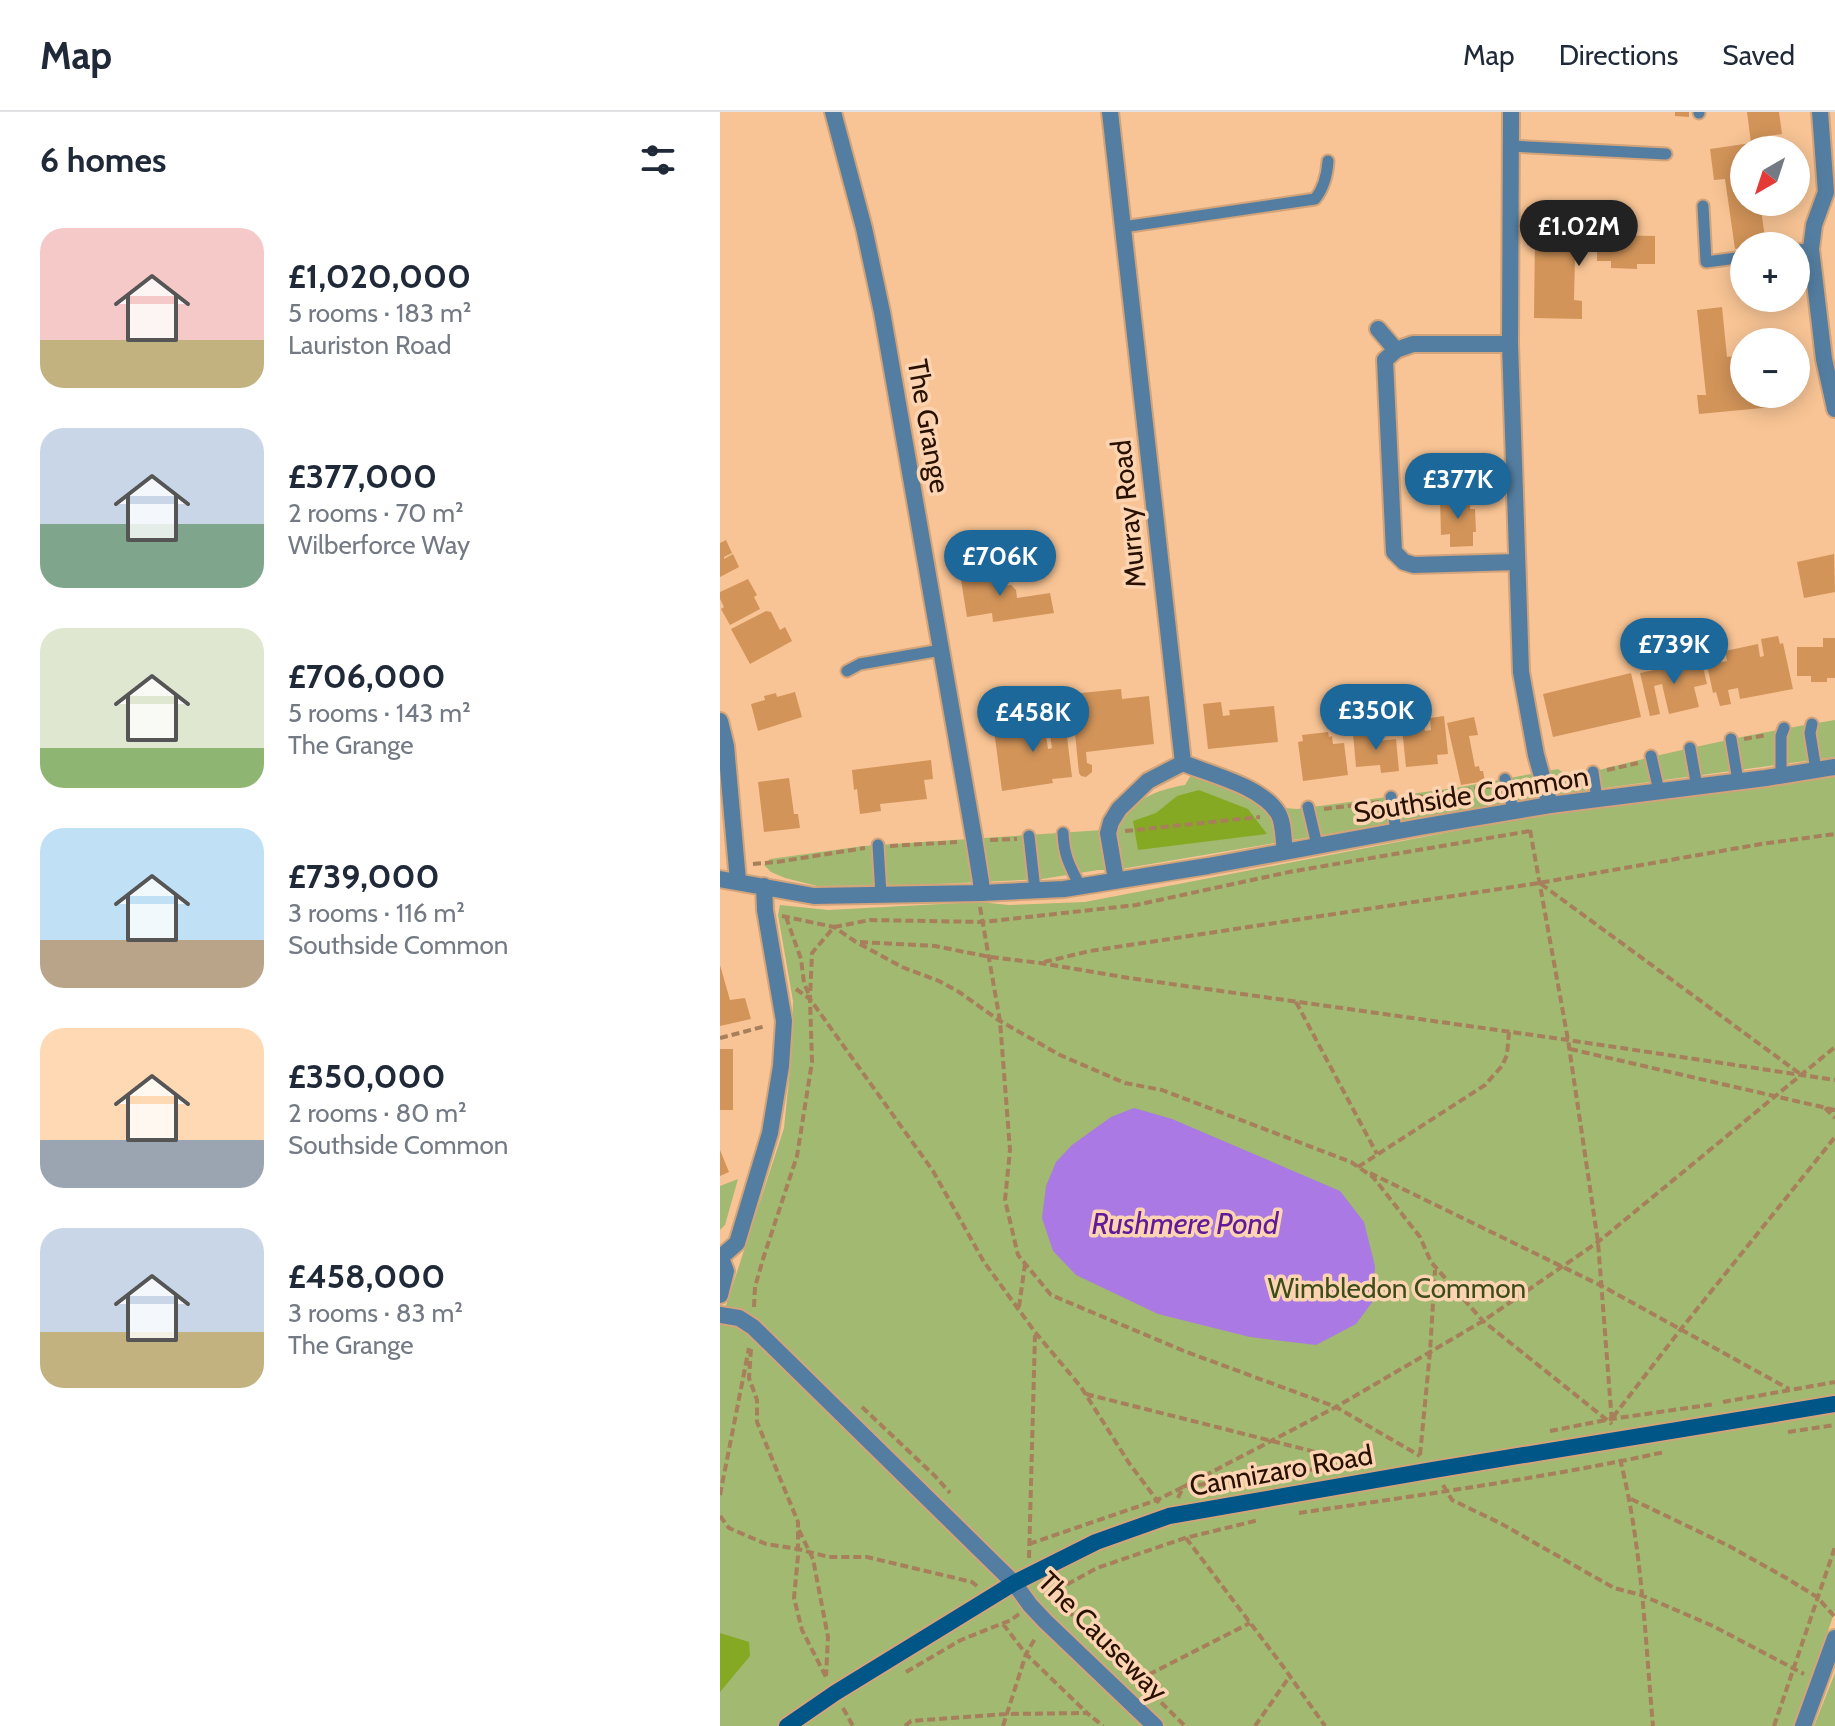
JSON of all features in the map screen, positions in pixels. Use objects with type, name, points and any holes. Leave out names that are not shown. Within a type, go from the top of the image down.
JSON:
[{"type":"main road","name":"Cannizaro Road","points":[[787,1726],[831,1686],[1014,1583],[1096,1542],[1169,1516],[1433,1470],[1611,1426],[1835,1404]]},
{"type":"street","name":"The Grange","points":[[833,112],[864,228],[882,312],[981,893]]},
{"type":"street","name":"Murray Road","points":[[1110,112],[1183,763]]},
{"type":"street","points":[[1511,112],[1510,344],[1521,672],[1536,755],[1550,805]]},
{"type":"street","points":[[1810,234],[1830,195],[1827,184],[1830,156],[1820,112]]},
{"type":"street","points":[[1810,277],[1830,358],[1835,409]]},
{"type":"street","points":[[1378,329],[1396,350]]},
{"type":"street","points":[[1510,344],[1413,344],[1396,350],[1385,360],[1394,552],[1404,562],[1414,565],[1517,562]]},
{"type":"street","points":[[720,721],[726,746],[738,881]]},
{"type":"street","points":[[1116,880],[1108,833],[1111,822],[1119,809],[1148,781],[1183,763],[1266,799],[1280,815],[1285,851]]},
{"type":"street","name":"Southside Common","points":[[720,879],[814,896],[1064,889],[1550,805],[1835,767]]},
{"type":"street","points":[[720,1295],[726,1271],[720,1258],[737,1243],[770,1133],[781,1066],[784,1021],[765,910],[764,886]]},
{"type":"street","points":[[720,1315],[739,1318],[753,1327]]},
{"type":"street","name":"The Causeway","points":[[753,1327],[1014,1583],[1045,1621],[1155,1726]]},
{"type":"street","points":[[1803,1726],[1835,1638]]},
{"type":"lane","points":[[1511,146],[1666,154]]},
{"type":"lane","points":[[1123,227],[1315,199],[1327,175],[1328,161]]},
{"type":"lane","points":[[1703,206],[1706,262],[1730,259]]},
{"type":"lane","points":[[847,671],[860,664],[941,650]]},
{"type":"lane","points":[[1812,724],[1810,733],[1816,770]]},
{"type":"lane","points":[[1780,732],[1781,776]]},
{"type":"lane","points":[[1731,739],[1738,781]]},
{"type":"lane","points":[[1690,748],[1697,787]]},
{"type":"lane","points":[[1651,756],[1659,791]]},
{"type":"lane","points":[[1593,772],[1597,799]]},
{"type":"lane","points":[[1505,779],[1520,811]]},
{"type":"lane","points":[[1391,797],[1396,831]]},
{"type":"lane","points":[[1308,807],[1317,845]]},
{"type":"lane","points":[[1063,833],[1064,853],[1080,886]]},
{"type":"lane","points":[[1029,836],[1035,890]]},
{"type":"lane","points":[[878,845],[881,895]]},
{"type":"path","points":[[1520,811],[1530,831],[1570,1049],[1598,1242],[1611,1426],[1630,1498],[1653,1726]]},
{"type":"path","points":[[853,1726],[802,1630],[794,1598],[798,1522],[757,1422],[757,1400],[749,1378],[755,1287],[797,1156],[812,1062],[812,953],[834,927],[870,920],[983,922],[1136,905],[1289,872],[1530,831]]},
{"type":"path","points":[[1040,963],[1090,951],[1539,883],[1835,834]]},
{"type":"path","points":[[1539,883],[1801,1075]]},
{"type":"path","points":[[981,893],[979,902],[1000,1021],[1010,1150],[1005,1200],[1018,1255],[1051,1295],[1184,1351],[1336,1407],[1420,1455],[1452,1500],[1500,1523],[1614,1588],[1641,1595],[1713,1626],[1819,1682]]},
{"type":"path","points":[[776,914],[834,927],[902,967],[959,992],[1000,1021],[1060,1055],[1125,1083],[1162,1090],[1351,1162],[1373,1177],[1420,1237],[1435,1268],[1483,1321],[1611,1426]]},
{"type":"path","points":[[786,917],[801,959],[810,999],[933,1171],[984,1262],[1085,1394],[1129,1463],[1169,1516],[1183,1487]]},
{"type":"path","points":[[856,942],[935,946],[1129,978],[1835,1080]]},
{"type":"path","points":[[788,983],[810,999]]},
{"type":"path","points":[[1296,1002],[1377,1154]]},
{"type":"path","points":[[720,1038],[784,1021]]},
{"type":"path","points":[[1358,1167],[1485,1085],[1502,1066],[1507,1055],[1509,1032]]},
{"type":"path","points":[[1029,1544],[1157,1500],[1336,1407],[1483,1321],[1598,1242],[1835,1047]]},
{"type":"path","points":[[1570,1049],[1835,1110]]},
{"type":"path","points":[[1824,1108],[1835,1118]]},
{"type":"path","points":[[1611,1426],[1681,1329],[1835,1137]]},
{"type":"path","points":[[1358,1167],[1602,1286],[1791,1390]]},
{"type":"path","points":[[1019,1309],[1025,1264]]},
{"type":"path","points":[[1420,1455],[1435,1268]]},
{"type":"path","points":[[720,1495],[753,1327]]},
{"type":"path","points":[[1035,1332],[1029,1575],[1185,1726]]},
{"type":"path","points":[[1545,1432],[1611,1426],[1835,1382]]},
{"type":"path","points":[[1085,1394],[1359,1463],[1183,1487]]},
{"type":"path","points":[[1776,1433],[1835,1425]]},
{"type":"path","points":[[1297,1513],[1447,1491],[1675,1449]]},
{"type":"path","points":[[1405,1457],[1420,1455]]},
{"type":"path","points":[[1630,1498],[1729,1546],[1817,1597],[1835,1617]]},
{"type":"path","points":[[720,1516],[729,1528],[766,1544],[829,1557],[867,1557],[972,1582],[993,1596]]},
{"type":"path","points":[[896,1678],[961,1640],[1011,1620],[1030,1605],[1097,1568],[1185,1538],[1267,1518]]},
{"type":"path","points":[[798,1528],[813,1559],[828,1637],[831,1686]]},
{"type":"path","points":[[1185,1538],[1325,1726]]},
{"type":"path","points":[[1774,1726],[1835,1547]]},
{"type":"path","points":[[1003,1726],[1026,1654],[1045,1621]]},
{"type":"path","points":[[1138,1680],[1250,1623]]},
{"type":"path","points":[[1003,1624],[1026,1654],[1103,1726]]},
{"type":"path","points":[[1255,1726],[1290,1676]]},
{"type":"path","points":[[905,1726],[911,1721],[1006,1714],[1087,1713]]},
{"type":"green space","points":[[1835,720],[1835,757],[1552,795],[1115,870],[1042,879],[817,886],[785,878],[764,865],[770,859],[864,846],[1118,829],[1122,819],[1136,804],[1154,793],[1185,785],[1191,775],[1238,793],[1260,806],[1297,809],[1455,788],[1558,769],[1568,776],[1575,776],[1704,745]]},
{"type":"green space","name":"Wimbledon Common","points":[[1835,776],[1835,1611],[1794,1726],[720,1726],[720,1324],[784,1128],[793,1001],[778,915],[780,905],[828,910],[979,902],[1009,905],[1085,902],[1527,817]]},
{"type":"green space","points":[[1199,790],[1248,809],[1267,834],[1138,850],[1133,821],[1156,813],[1177,796]]},
{"type":"green space","points":[[738,1179],[725,1225],[720,1230],[720,1186]]},
{"type":"green space","points":[[720,1633],[749,1642],[750,1656],[720,1692]]},
{"type":"green space","points":[[1835,1673],[1835,1726],[1814,1726]]},
{"type":"water","name":"Rushmere Pond","points":[[1134,1108],[1172,1119],[1340,1191],[1364,1222],[1375,1266],[1373,1301],[1356,1324],[1316,1345],[1250,1337],[1158,1314],[1076,1275],[1053,1251],[1042,1218],[1046,1186],[1056,1162],[1072,1145],[1111,1117]]},
{"type":"building","points":[[1675,112],[1689,112],[1689,117],[1675,116]]},
{"type":"building","points":[[1747,112],[1779,112],[1782,134],[1750,136]]},
{"type":"building","points":[[1730,146],[1730,214],[1725,179],[1714,180],[1710,149]]},
{"type":"building","points":[[1730,216],[1762,216],[1764,232],[1733,232]]},
{"type":"building","points":[[1535,234],[1655,236],[1655,264],[1637,264],[1637,269],[1611,268],[1611,261],[1597,261],[1597,241],[1583,241],[1583,257],[1575,257],[1574,300],[1582,301],[1582,319],[1534,318]]},
{"type":"building","points":[[1722,307],[1727,357],[1730,357],[1730,408],[1762,408],[1699,414],[1697,395],[1706,395],[1697,310]]},
{"type":"building","points":[[1470,498],[1470,509],[1475,509],[1473,546],[1450,547],[1450,534],[1441,535],[1440,499]]},
{"type":"building","points":[[726,540],[732,553],[724,559],[733,554],[739,567],[720,577],[720,543]]},
{"type":"building","points":[[1834,554],[1835,592],[1804,598],[1797,562]]},
{"type":"building","points":[[1000,567],[1003,586],[1011,585],[1016,590],[1017,598],[1050,593],[1054,613],[993,622],[992,613],[967,617],[960,574]]},
{"type":"building","points":[[748,579],[757,595],[754,597],[760,609],[730,625],[721,609],[724,607],[720,592]]},
{"type":"building","points":[[766,611],[771,612],[780,630],[785,627],[792,641],[750,664],[731,629]]},
{"type":"building","points":[[1778,636],[1780,644],[1783,643],[1793,689],[1740,699],[1738,688],[1728,690],[1731,704],[1720,706],[1716,692],[1713,693],[1707,665],[1727,661],[1725,651],[1758,644],[1760,657],[1764,656],[1761,639]]},
{"type":"building","points":[[1823,638],[1835,638],[1835,678],[1827,678],[1827,682],[1811,682],[1811,676],[1797,676],[1797,647],[1823,647]]},
{"type":"building","points":[[1687,658],[1688,663],[1692,662],[1693,669],[1703,667],[1707,684],[1694,687],[1699,707],[1669,714],[1662,684],[1654,686],[1660,714],[1650,716],[1640,673]]},
{"type":"building","points":[[1631,673],[1641,717],[1553,737],[1543,694]]},
{"type":"building","points":[[1121,689],[1122,699],[1149,696],[1154,744],[1086,752],[1092,772],[1086,777],[1081,776],[1071,694]]},
{"type":"building","points":[[795,692],[802,717],[758,731],[751,704],[765,700],[764,696],[776,693],[777,697]]},
{"type":"building","points":[[1221,702],[1223,716],[1230,715],[1229,710],[1274,706],[1278,742],[1208,749],[1203,704]]},
{"type":"building","points":[[1064,713],[1072,777],[1002,791],[994,730],[1044,723],[1048,749],[1052,748],[1047,715]]},
{"type":"building","points":[[1444,716],[1448,754],[1437,755],[1438,764],[1406,767],[1402,728],[1424,726],[1425,731],[1431,730],[1430,718]]},
{"type":"building","points":[[1474,717],[1478,735],[1469,736],[1475,767],[1479,766],[1483,771],[1485,781],[1461,785],[1447,723]]},
{"type":"building","points":[[1377,731],[1378,741],[1396,739],[1399,771],[1381,773],[1380,765],[1356,767],[1353,733]]},
{"type":"building","points":[[1328,732],[1333,744],[1344,743],[1348,775],[1303,781],[1298,742],[1303,741],[1302,735]]},
{"type":"building","points":[[931,760],[933,779],[924,780],[927,799],[880,804],[881,811],[860,814],[852,770]]},
{"type":"building","points":[[789,778],[794,814],[798,814],[800,828],[764,832],[758,782]]},
{"type":"building","points":[[720,965],[730,1000],[745,998],[751,1019],[720,1026]]},
{"type":"building","points":[[720,1049],[733,1049],[733,1110],[720,1110]]},
{"type":"building","points":[[720,1150],[729,1172],[720,1176]]}]
